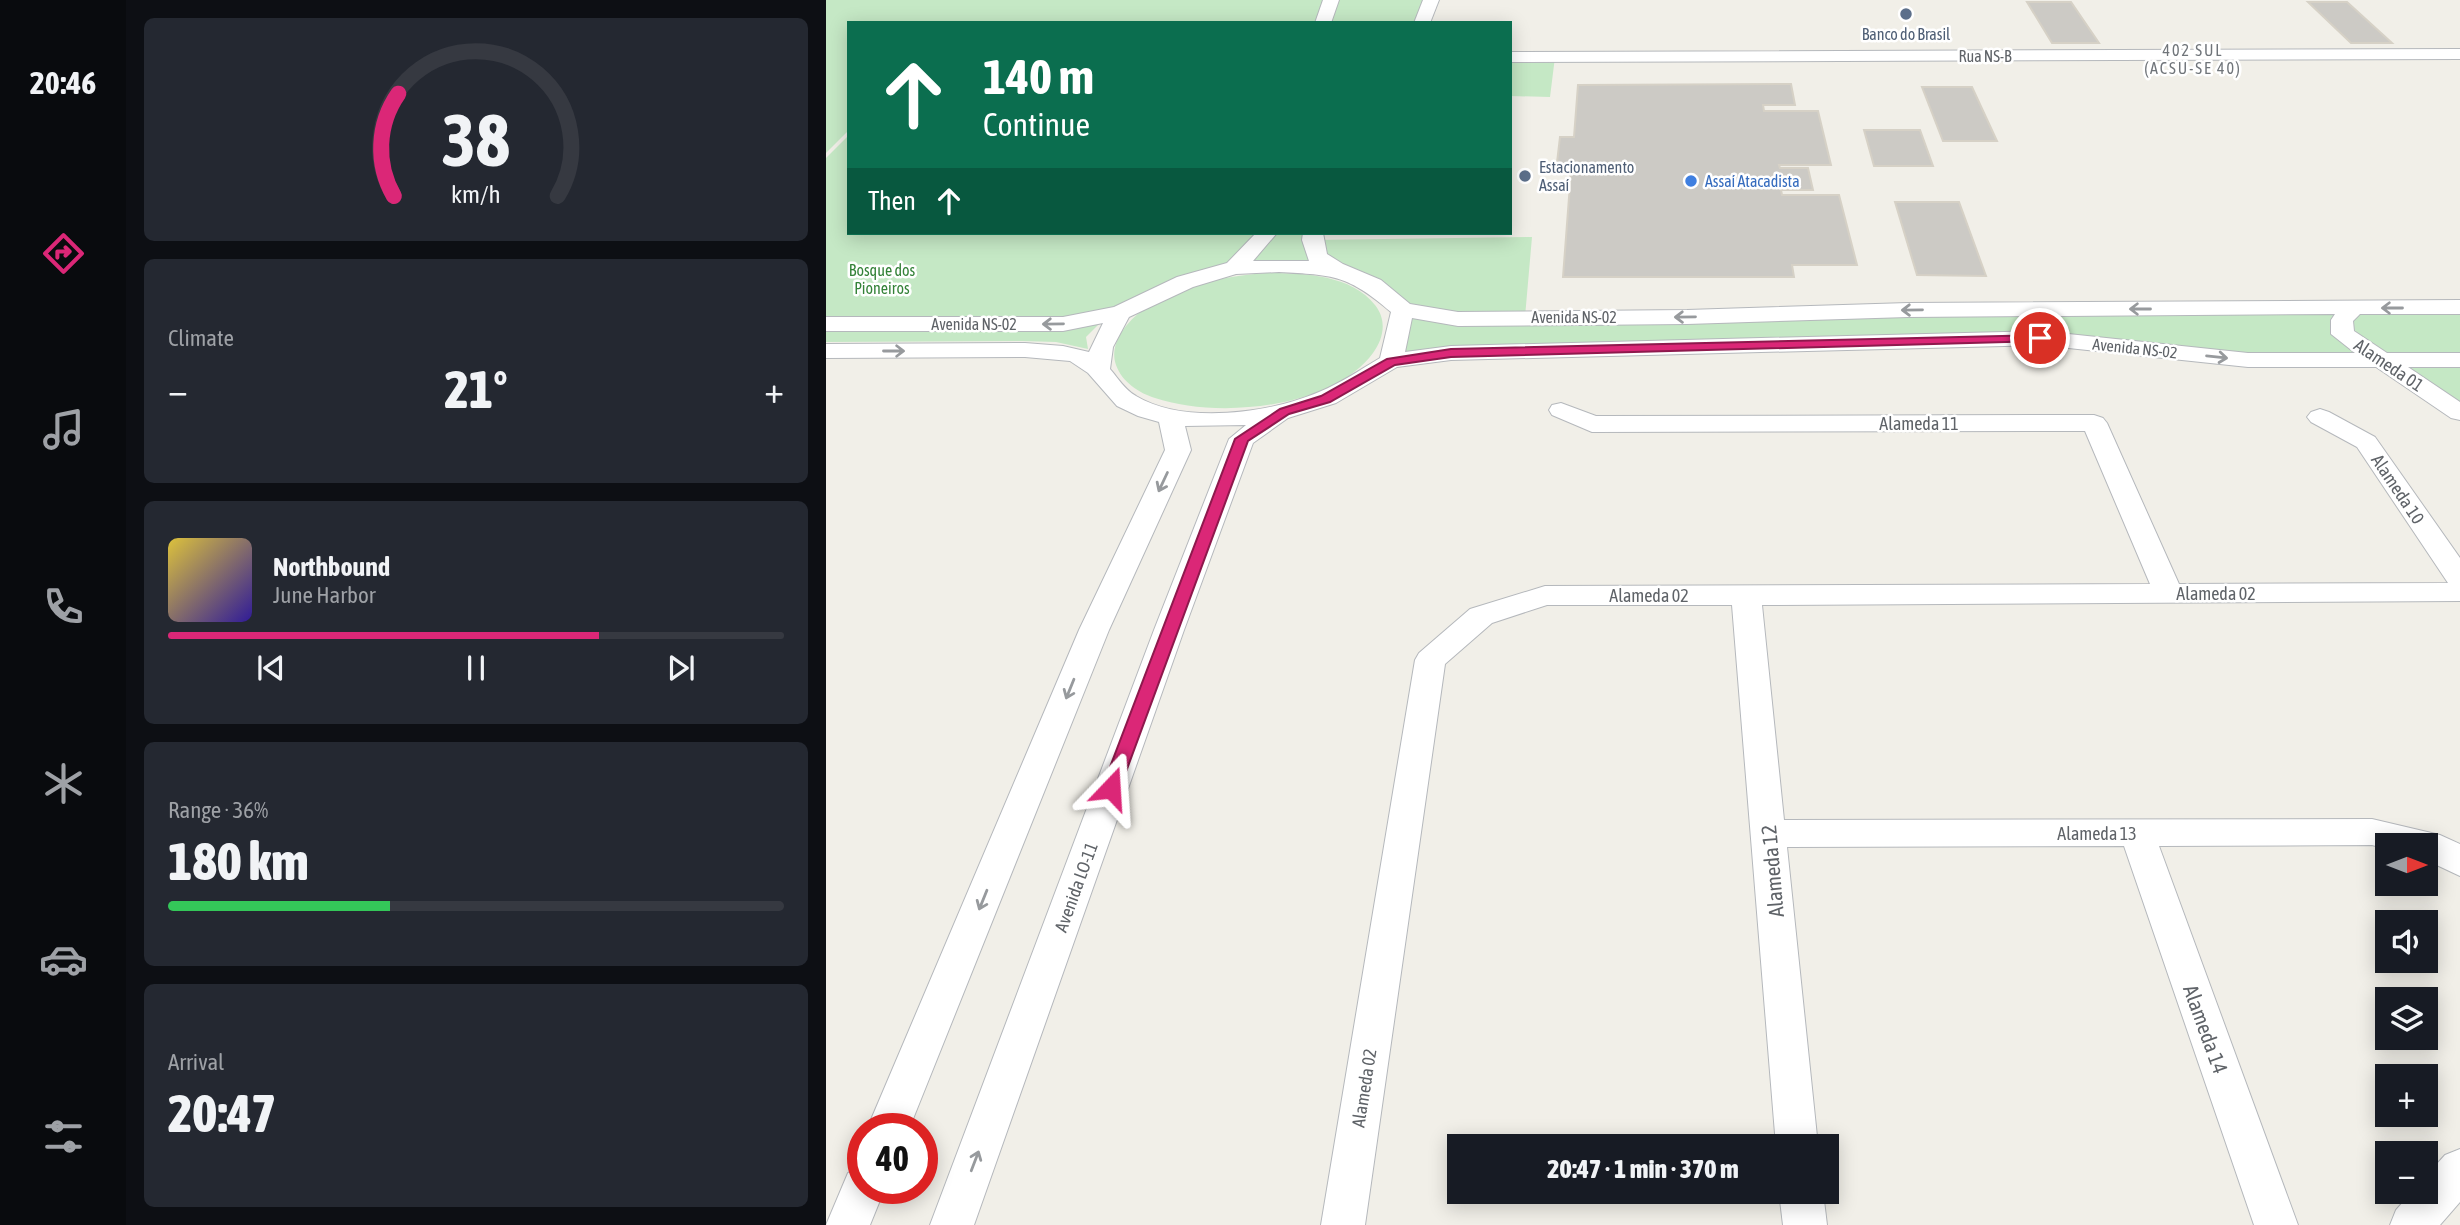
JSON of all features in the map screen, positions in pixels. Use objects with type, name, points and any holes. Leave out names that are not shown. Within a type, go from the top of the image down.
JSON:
[{"type":"street","points":[[1324,21],[1331,0]]},
{"type":"street","points":[[1423,21],[1431,0]]},
{"type":"street","name":"Rua NS-B","points":[[1512,57],[2460,54]]},
{"type":"street","points":[[1235,268],[1265,235]]},
{"type":"street","points":[[1120,313],[1101,347],[1098,370],[1125,401],[1171,418],[1229,420],[1284,412],[1325,399],[1391,361],[1404,310],[1373,285],[1335,269],[1317,257],[1313,235]]},
{"type":"street","name":"Avenida NS-02","points":[[826,324],[1063,324],[1120,313],[1185,282],[1235,268],[1279,266],[1335,269]]},
{"type":"street","name":"Avenida NS-02","points":[[1404,310],[1458,319],[1688,317],[1908,310],[2460,307]]},
{"type":"street","name":"Alameda 01","points":[[2353,308],[2342,320],[2343,334],[2460,413]]},
{"type":"street","name":"Avenida NS-02","points":[[1391,361],[1464,353],[2040,338],[2248,360],[2460,360]]},
{"type":"street","name":"Avenida NS-02","points":[[826,351],[1035,350],[1079,355],[1098,370]]},
{"type":"street","name":"Alameda 11","points":[[1561,410],[1592,424],[2094,423],[2168,593]]},
{"type":"street","name":"Avenida LO-11","points":[[952,1225],[1169,630],[1242,439],[1284,412]]},
{"type":"street","name":"Alameda 10","points":[[2320,417],[2366,442],[2460,579]]},
{"type":"street","points":[[895,1113],[1094,630],[1178,450],[1171,418]]},
{"type":"street","name":"Alameda 02","points":[[1343,1225],[1430,660],[1481,616],[1545,596],[2460,592]]},
{"type":"street","name":"Alameda 12","points":[[1746,595],[1796,1134]]},
{"type":"street","name":"Alameda 14","points":[[2137,833],[2276,1225]]},
{"type":"street","name":"Alameda 13","points":[[1768,834],[2376,833]]},
{"type":"street","name":"Alameda 13","points":[[2438,849],[2460,862]]},
{"type":"street","points":[[2412,1225],[2460,1169]]},
{"type":"street","points":[[848,1225],[857,1204]]},
{"type":"street","points":[[1802,1204],[1805,1225]]},
{"type":"green space","points":[[826,0],[1431,0],[1423,21],[847,21],[847,132],[826,153]]},
{"type":"green space","points":[[1512,57],[1555,57],[1550,97],[1512,96]]},
{"type":"green space","name":"Bosque dos Pioneiros","points":[[847,137],[847,235],[1313,235],[1313,240],[1532,237],[1525,317],[2460,307],[2460,413],[2379,360],[2248,360],[2040,338],[1391,361],[1404,315],[1335,269],[1235,268],[1120,313],[1063,324],[826,324],[826,158]]},
{"type":"green space","points":[[1266,273],[1325,277],[1353,287],[1365,295],[1379,311],[1383,323],[1380,341],[1373,353],[1354,372],[1330,387],[1272,404],[1240,408],[1209,408],[1155,398],[1137,390],[1122,377],[1114,355],[1116,344],[1123,330],[1139,313],[1172,293],[1190,286],[1229,277]]},
{"type":"green space","points":[[1103,320],[1086,337],[1088,349],[1056,342],[1022,341],[826,342],[826,332],[1031,331]]},
{"type":"building","points":[[2027,2],[2071,2],[2099,43],[2052,43]]},
{"type":"building","points":[[2308,2],[2347,2],[2392,43],[2351,43]]},
{"type":"building","name":"Assaí Atacadista","points":[[1791,84],[1795,105],[1763,105],[1764,111],[1818,111],[1831,165],[1779,165],[1780,168],[1808,168],[1813,190],[1781,190],[1782,195],[1839,195],[1857,265],[1792,265],[1794,277],[1563,277],[1571,171],[1556,171],[1560,137],[1574,137],[1578,85]]},
{"type":"building","points":[[1922,87],[1972,87],[1997,141],[1943,141]]},
{"type":"building","points":[[1864,130],[1920,130],[1933,166],[1874,166]]},
{"type":"building","points":[[1895,202],[1959,202],[1986,276],[1917,275]]},
{"type":"place","name":"Banco do Brasil","points":[[1906,14]]},
{"type":"place","name":"Estacionamento Assaí","points":[[1525,176]]},
{"type":"place","name":"Assaí Atacadista","points":[[1691,181]]},
{"type":"district","name":"402 SUL (ACSU-SE 40)","points":[[2193,59]]},
{"type":"route","points":[[1111,788],[1242,439],[1284,412],[1325,399],[1359,382],[1391,361],[1451,353],[2040,338]]}]
